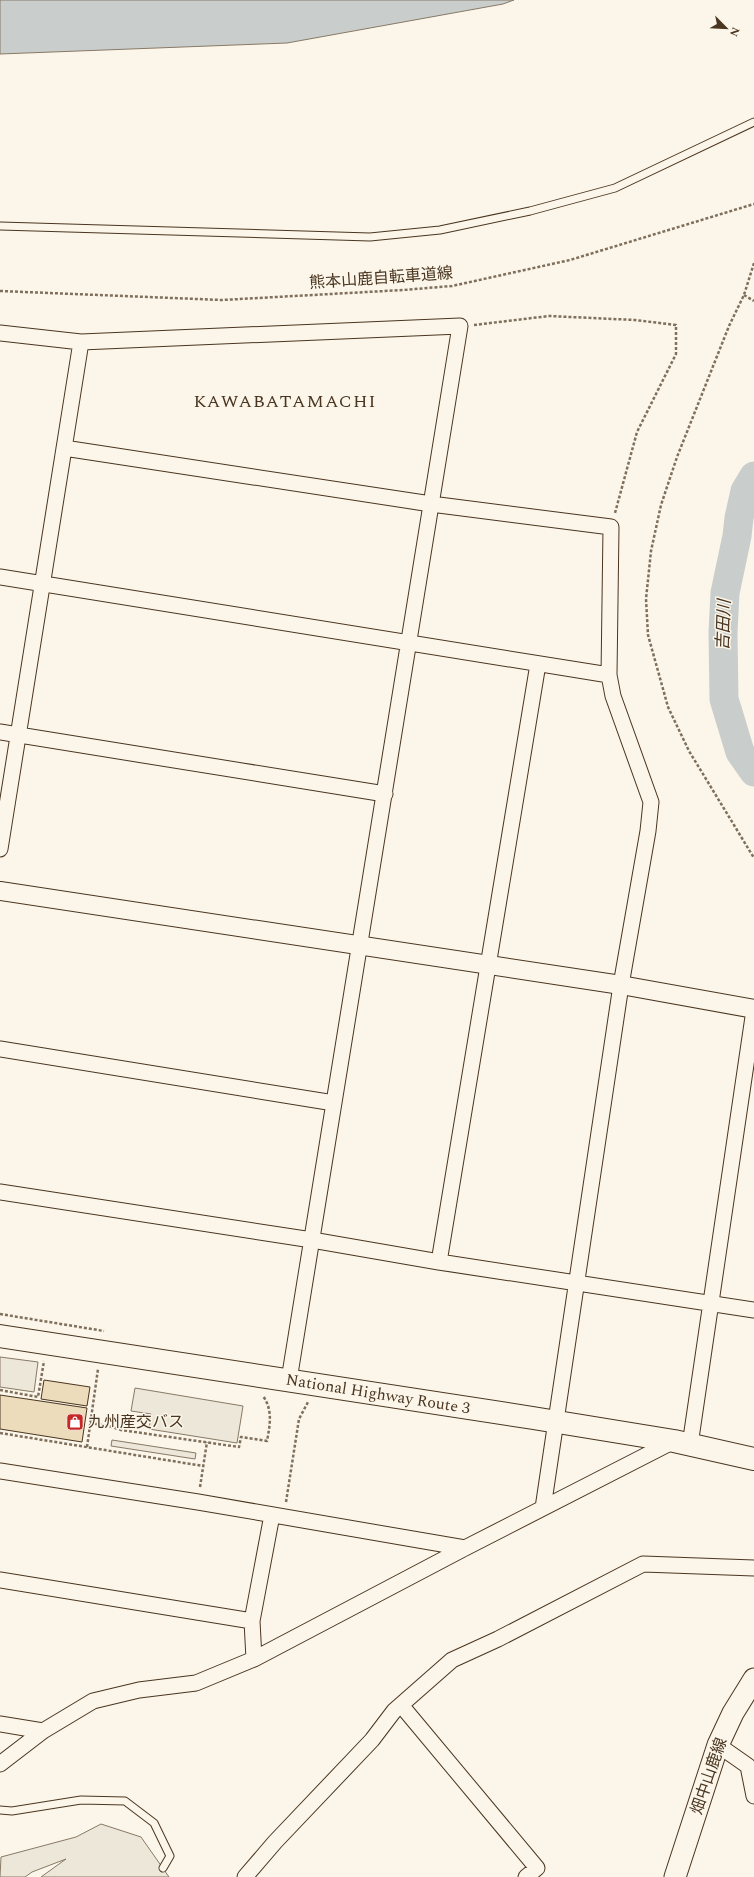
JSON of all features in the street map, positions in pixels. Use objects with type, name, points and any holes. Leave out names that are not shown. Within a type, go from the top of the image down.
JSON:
[{"type":"highway","name":"National Highway Route 3","points":[[0,1336],[556,1421],[682,1443],[754,1458]]},
{"type":"main road","name":"畑中山鹿線","points":[[675,1877],[718,1745],[733,1713],[754,1679]]},
{"type":"street","points":[[0,333],[81,342],[460,326],[289,1380]]},
{"type":"street","points":[[0,849],[81,342]]},
{"type":"street","points":[[64,448],[431,504],[611,527],[609,676],[613,696],[651,802],[648,831],[621,985],[543,1508]]},
{"type":"street","points":[[0,577],[609,676]]},
{"type":"street","points":[[439,1262],[538,664]]},
{"type":"street","points":[[0,732],[385,794]]},
{"type":"street","points":[[0,891],[621,985],[754,1010],[711,1303],[682,1443],[543,1508],[254,1659],[196,1683],[139,1690],[93,1701],[43,1731],[0,1764]]},
{"type":"street","points":[[0,1049],[334,1103]]},
{"type":"street","points":[[0,1192],[312,1240],[439,1262],[754,1310]]},
{"type":"street","points":[[0,1471],[198,1502],[465,1548]]},
{"type":"street","points":[[254,1659],[252,1621],[272,1515]]},
{"type":"street","points":[[246,1877],[275,1842],[372,1740],[394,1711],[452,1660],[498,1639],[642,1564],[754,1568]]},
{"type":"street","points":[[0,1580],[252,1621]]},
{"type":"street","points":[[401,1706],[537,1868],[526,1877]]},
{"type":"street","points":[[0,1724],[43,1731]]},
{"type":"street","points":[[718,1745],[748,1766],[754,1796]]},
{"type":"lane","points":[[0,226],[370,237],[440,230],[530,211],[614,188],[754,122]]},
{"type":"lane","points":[[0,1810],[12,1811],[81,1800],[125,1801],[154,1823],[170,1856],[163,1868]]},
{"type":"path","name":"熊本山鹿自転車道線","points":[[0,291],[222,300],[452,286],[570,260],[754,204]]},
{"type":"path","points":[[754,263],[744,295],[729,326],[680,450],[661,505],[651,551],[646,599],[648,635],[668,707],[689,751],[754,858]]},
{"type":"path","points":[[744,295],[754,301]]},
{"type":"path","points":[[460,326],[549,316],[635,320],[676,326],[676,354],[638,432],[611,527]]},
{"type":"path","points":[[0,1390],[38,1397],[44,1358]]},
{"type":"path","points":[[87,1447],[98,1366]]},
{"type":"path","points":[[90,1423],[121,1430],[239,1447],[240,1437],[267,1441],[271,1418],[269,1407],[260,1391]]},
{"type":"path","points":[[286,1505],[299,1419],[310,1399]]},
{"type":"path","points":[[0,1433],[203,1466]]},
{"type":"path","points":[[198,1502],[207,1442]]},
{"type":"shaded area","points":[[0,0],[514,0],[503,4],[287,43],[0,54]]},
{"type":"shaded area","points":[[0,1357],[38,1362],[34,1392],[0,1387]]},
{"type":"shaded area","points":[[135,1388],[243,1406],[237,1443],[149,1429],[151,1414],[131,1411]]},
{"type":"shaded area","points":[[112,1440],[196,1453],[195,1459],[111,1446]]},
{"type":"shaded area","points":[[101,1824],[141,1837],[169,1877],[41,1877],[66,1859],[32,1872],[25,1877],[0,1877],[1,1857],[76,1837]]},
{"type":"building","points":[[44,1380],[90,1387],[87,1406],[41,1399]]},
{"type":"building","points":[[0,1395],[87,1408],[82,1442],[0,1429]]},
{"type":"waterway","name":"吉田川","points":[[754,476],[745,491],[739,518],[737,536],[725,593],[723,632],[724,699],[740,752],[754,772]]},
{"type":"place","name":"九州産交バス","points":[[75,1422]]},
{"type":"district","name":"KAWABATAMACHI","points":[[285,401]]}]
